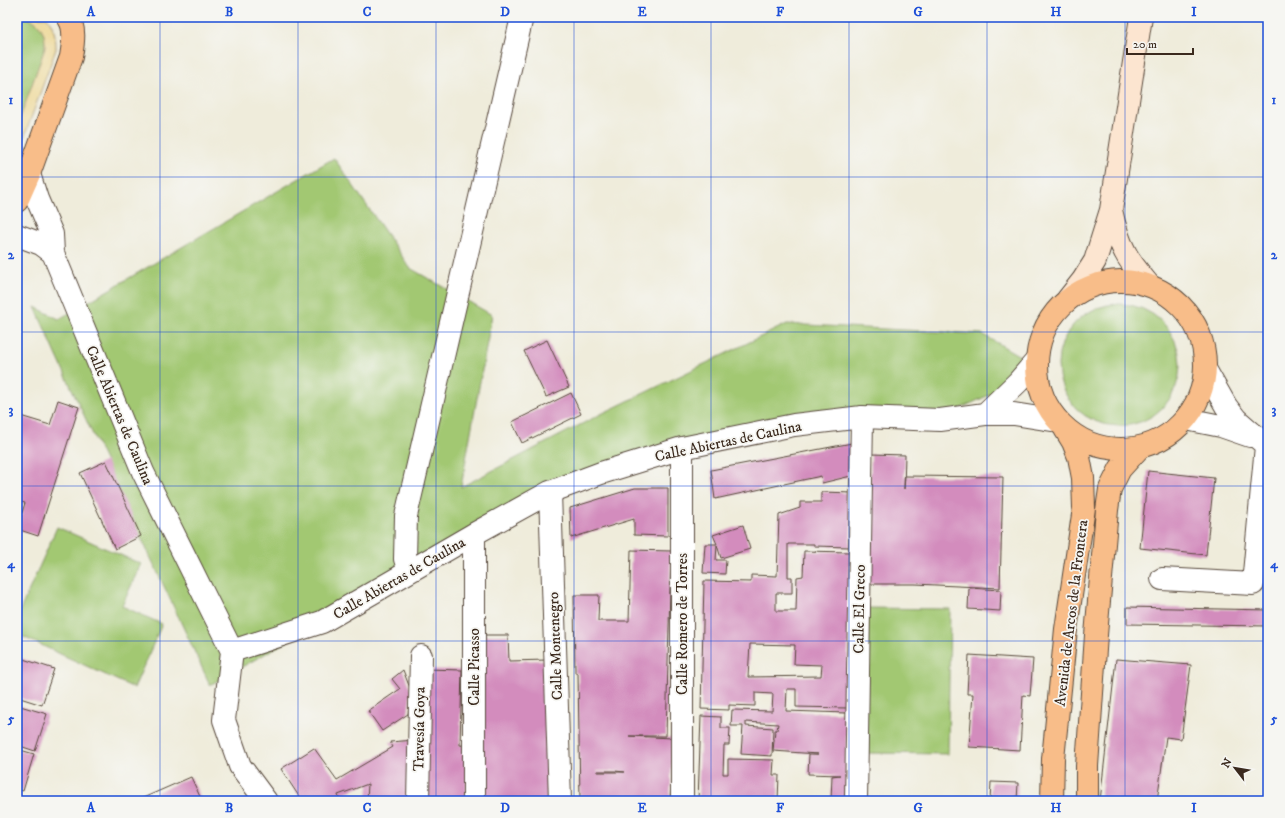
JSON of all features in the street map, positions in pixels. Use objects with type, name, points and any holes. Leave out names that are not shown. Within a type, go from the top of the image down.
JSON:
[{"type":"main road","points":[[1068,299],[1093,285],[1121,280],[1149,285],[1172,298],[1191,318],[1202,342],[1205,369],[1199,395],[1186,419],[1165,437],[1140,447],[1113,449],[1087,442],[1061,425],[1045,403],[1038,382],[1036,360],[1041,338],[1051,317],[1083,280],[1094,261],[1110,210],[1141,17]]},
{"type":"main road","points":[[17,201],[29,174],[71,57],[74,37],[70,18]]},
{"type":"main road","points":[[1110,210],[1124,251],[1135,268],[1149,285]]},
{"type":"main road","name":"Avenida de Arcos de la Frontera","points":[[1052,801],[1053,759],[1066,629],[1084,508],[1083,478],[1079,457],[1073,442],[1061,425]]},
{"type":"main road","name":"Avenida de Arcos de la Frontera","points":[[1087,801],[1087,766],[1096,635],[1110,489],[1120,469],[1140,447]]},
{"type":"street","points":[[409,571],[405,559],[406,516],[522,17]]},
{"type":"street","name":"Calle Abiertas de Caulina","points":[[29,174],[37,199],[52,234],[53,253],[142,472],[232,651],[322,622],[409,571],[550,492],[601,473],[682,448],[794,425],[862,417],[940,420],[984,414],[1014,414],[1061,425]]},
{"type":"street","points":[[17,235],[41,244],[53,253]]},
{"type":"street","points":[[984,414],[1018,382],[1036,360]]},
{"type":"street","points":[[1205,369],[1226,406],[1240,423],[1265,445]]},
{"type":"street","name":"Calle El Greco","points":[[856,801],[862,417]]},
{"type":"street","points":[[1186,419],[1242,432],[1265,445]]},
{"type":"street","points":[[1162,579],[1253,584],[1265,445]]},
{"type":"street","name":"Calle Romero de Torres","points":[[682,448],[682,801]]},
{"type":"street","name":"Calle Montenegro","points":[[550,492],[560,801]]},
{"type":"street","name":"Calle Picasso","points":[[474,534],[474,801]]},
{"type":"street","points":[[232,651],[224,720],[240,766],[266,801]]},
{"type":"street","name":"Travesía Goya","points":[[418,801],[421,656]]},
{"type":"green space","points":[[17,17],[30,19],[39,25],[44,35],[45,48],[17,127]]},
{"type":"green space","points":[[334,158],[410,268],[492,315],[461,487],[601,414],[787,324],[982,334],[1025,359],[1002,389],[942,417],[858,412],[759,420],[577,477],[210,685],[35,307],[59,319]]},
{"type":"green space","points":[[1119,304],[1131,305],[1142,309],[1162,322],[1175,342],[1179,353],[1179,377],[1175,388],[1162,408],[1142,421],[1131,425],[1119,426],[1107,425],[1096,421],[1076,408],[1063,388],[1059,377],[1058,365],[1059,353],[1063,342],[1076,322],[1096,309],[1107,305]]},
{"type":"green space","points":[[57,527],[141,564],[122,606],[162,624],[134,688],[17,634],[17,617]]},
{"type":"green space","points":[[867,608],[950,609],[948,754],[864,753]]},
{"type":"sand","points":[[26,17],[47,17],[54,32],[56,49],[17,157],[17,127],[45,48],[45,38],[42,29],[31,19]]},
{"type":"building","points":[[547,340],[569,387],[546,397],[524,351]]},
{"type":"building","points":[[571,393],[581,414],[522,443],[512,422]]},
{"type":"building","points":[[58,400],[79,407],[38,536],[17,529],[25,503],[17,501],[17,415],[50,425]]},
{"type":"building","points":[[852,443],[851,476],[822,483],[821,476],[715,499],[711,470]]},
{"type":"building","points":[[871,454],[905,455],[904,489],[905,476],[1003,477],[1000,588],[915,584],[868,584]]},
{"type":"building","points":[[106,461],[141,536],[115,549],[80,473]]},
{"type":"building","points":[[1148,471],[1214,478],[1206,555],[1140,548]]},
{"type":"building","points":[[635,488],[668,488],[668,536],[634,535],[634,519],[571,538],[570,508]]},
{"type":"building","points":[[821,492],[853,493],[850,547],[814,546],[814,544],[788,544],[788,577],[792,577],[792,593],[776,593],[776,611],[796,611],[797,577],[803,576],[804,551],[850,552],[847,708],[796,707],[796,689],[787,689],[786,711],[847,713],[845,801],[831,801],[832,776],[840,775],[808,774],[809,754],[818,754],[773,751],[775,730],[777,730],[778,724],[746,722],[746,726],[773,728],[772,756],[741,754],[743,726],[731,726],[732,710],[772,711],[773,694],[755,693],[755,706],[729,705],[729,710],[701,709],[704,581],[751,582],[751,575],[777,576],[779,515],[800,508],[800,502],[821,502]],"holes":[[[750,644],[795,645],[794,664],[822,665],[821,676],[748,677]]]},
{"type":"building","points":[[743,525],[750,549],[721,558],[717,545],[716,560],[726,560],[725,574],[703,573],[705,544],[717,544],[713,535]]},
{"type":"building","points":[[631,550],[671,551],[666,736],[629,736],[673,738],[670,801],[580,801],[578,673],[575,673],[574,595],[599,595],[598,621],[629,621]],"holes":[[[597,771],[625,772],[597,772]]]},
{"type":"building","points":[[969,588],[1001,590],[1000,611],[968,609]]},
{"type":"building","points":[[1127,607],[1268,610],[1268,626],[1127,624]]},
{"type":"building","points":[[480,635],[508,635],[509,661],[547,660],[549,801],[482,801]]},
{"type":"building","points":[[969,655],[1033,659],[1030,696],[1023,695],[1020,750],[969,747],[973,694],[967,694]]},
{"type":"building","points":[[20,658],[54,669],[42,705],[17,697],[17,667]]},
{"type":"building","points":[[1116,659],[1191,665],[1181,739],[1166,737],[1157,801],[1100,801]]},
{"type":"building","points":[[425,669],[462,670],[460,745],[468,746],[466,801],[420,801]]},
{"type":"building","points":[[403,670],[411,691],[408,714],[382,731],[368,711],[400,689],[392,679]]},
{"type":"building","points":[[17,705],[47,714],[35,751],[17,745]]},
{"type":"building","points":[[701,716],[721,717],[721,728],[730,728],[729,745],[724,745],[723,774],[728,774],[728,759],[774,760],[773,775],[779,775],[778,801],[698,801]]},
{"type":"building","points":[[415,740],[414,801],[367,801],[368,784],[338,795],[340,801],[302,801],[281,769],[314,748],[337,780],[393,747],[390,742]]},
{"type":"building","points":[[17,749],[34,754],[23,791],[17,789]]},
{"type":"building","points":[[191,777],[202,801],[136,801]]},
{"type":"building","points":[[991,782],[1018,783],[1017,801],[990,801]]}]
